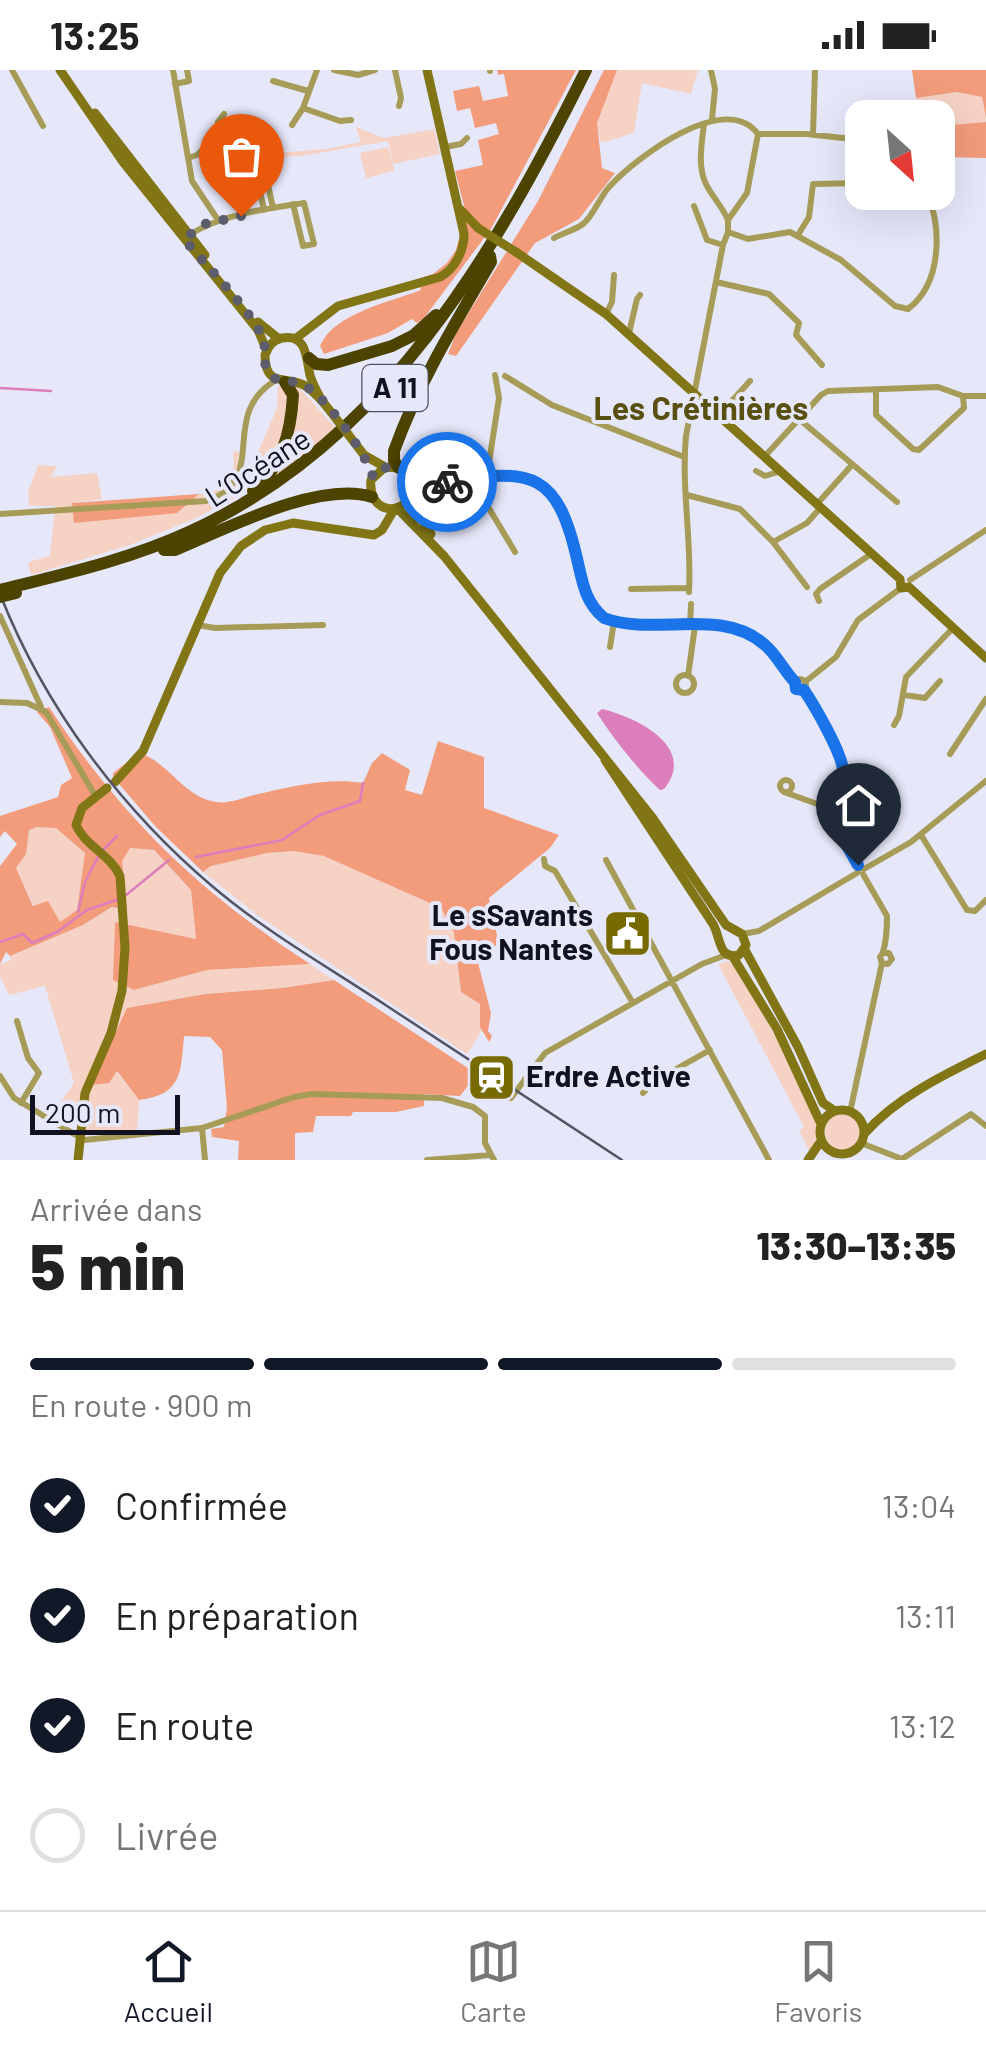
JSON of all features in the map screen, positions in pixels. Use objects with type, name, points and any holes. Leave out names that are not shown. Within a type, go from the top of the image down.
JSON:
[{"type":"highway","name":"L’Océane","points":[[7,592],[113,568],[222,524],[262,500],[342,441],[413,368],[490,256],[590,70]]},
{"type":"highway","name":"L’Océane","points":[[7,592],[133,554],[202,526],[292,473],[360,416],[420,349],[468,280],[590,70]]},
{"type":"highway","points":[[392,467],[396,447],[424,379],[492,262],[490,256]]},
{"type":"highway","points":[[308,358],[316,364],[328,365],[407,339],[433,319],[459,285],[468,280]]},
{"type":"highway","points":[[202,526],[260,485],[277,463],[293,401],[285,381]]},
{"type":"highway","points":[[164,550],[175,550],[296,501],[355,492],[376,502]]},
{"type":"main road","points":[[63,70],[258,330],[266,350],[266,366],[285,381],[308,388],[322,401],[364,454],[373,477]]},
{"type":"main road","points":[[427,70],[458,206],[468,226],[516,252],[629,333],[986,658]]},
{"type":"main road","points":[[186,237],[260,324],[279,339],[295,339],[338,306],[447,273],[460,254],[468,226]]},
{"type":"main road","points":[[285,381],[308,358],[321,317]]},
{"type":"main road","points":[[266,350],[279,339]]},
{"type":"main road","points":[[295,339],[308,358],[322,401]]},
{"type":"main road","points":[[364,454],[410,477],[419,517],[444,556],[652,818],[742,940],[820,1098],[835,1111],[880,1117]]},
{"type":"main road","points":[[366,535],[380,524],[370,484],[373,477],[392,467]]},
{"type":"main road","points":[[78,1160],[85,1092],[115,1021],[124,978],[120,876],[112,861],[81,834],[76,825],[80,811],[143,750],[225,564],[241,546],[264,530],[304,523],[366,535],[379,532],[412,492]]},
{"type":"main road","points":[[376,502],[396,509],[444,556]]},
{"type":"main road","points":[[605,760],[777,1029],[821,1124],[821,1142],[809,1160]]},
{"type":"main road","points":[[725,949],[742,940]]},
{"type":"main road","points":[[725,949],[742,940]]},
{"type":"main road","points":[[809,1160],[852,1156],[880,1117],[931,1083],[986,1054]]},
{"type":"main road","points":[[821,1124],[835,1111]]},
{"type":"main road","points":[[854,1114],[863,1139]]},
{"type":"main road","points":[[821,1142],[836,1155]]},
{"type":"street","points":[[12,70],[43,126]]},
{"type":"street","points":[[173,70],[192,181],[218,220]]},
{"type":"street","points":[[175,84],[189,81],[186,70]]},
{"type":"street","points":[[292,126],[317,70]]},
{"type":"street","points":[[334,70],[349,75],[375,70]]},
{"type":"street","points":[[394,70],[401,98],[399,106]]},
{"type":"street","points":[[630,589],[689,590],[684,457],[722,245],[728,232],[728,220],[706,184],[701,153],[715,89],[712,70]]},
{"type":"street","points":[[813,134],[815,70]]},
{"type":"street","points":[[273,82],[308,90]]},
{"type":"street","points":[[303,108],[340,121],[351,120]]},
{"type":"street","points":[[188,158],[218,136],[218,122],[224,114]]},
{"type":"street","points":[[554,238],[583,224],[608,188],[647,155],[708,121],[732,118],[743,121],[758,134],[845,138]]},
{"type":"street","points":[[728,220],[748,193],[758,134]]},
{"type":"street","points":[[445,148],[467,138]]},
{"type":"street","points":[[798,235],[810,217],[813,184],[845,183]]},
{"type":"street","points":[[264,210],[259,186],[268,184],[273,208]]},
{"type":"street","points":[[186,237],[218,220],[273,208],[304,202],[314,244],[303,246],[294,204]]},
{"type":"street","points":[[694,206],[707,240],[722,245]]},
{"type":"street","points":[[728,232],[748,239],[785,232],[798,235],[841,260],[896,306],[908,308],[929,281],[938,227],[933,210]]},
{"type":"street","points":[[606,314],[612,302],[614,275]]},
{"type":"street","points":[[716,282],[769,294],[799,323],[796,335],[822,365]]},
{"type":"street","points":[[629,333],[640,296]]},
{"type":"street","points":[[488,475],[500,398],[495,375]]},
{"type":"street","points":[[506,376],[552,405],[684,457]]},
{"type":"street","points":[[0,514],[188,502],[218,496],[231,487],[240,472],[244,422],[251,402],[285,381]]},
{"type":"street","points":[[718,414],[750,381]]},
{"type":"street","points":[[764,456],[824,392],[938,388],[963,396],[986,396]]},
{"type":"street","points":[[876,392],[876,416],[913,449],[920,450],[964,408],[963,396]]},
{"type":"street","points":[[799,419],[897,502]]},
{"type":"street","points":[[772,542],[807,523],[851,466]]},
{"type":"street","points":[[756,471],[765,476],[781,471]]},
{"type":"street","points":[[412,492],[488,475],[524,478],[556,498],[566,516],[585,594],[598,613],[614,622],[651,626],[721,625],[758,639],[795,682],[800,679],[805,686],[844,770],[824,804]]},
{"type":"street","points":[[471,478],[515,552]]},
{"type":"street","points":[[687,495],[736,507],[772,542],[807,587]]},
{"type":"street","points":[[805,686],[836,658],[858,620],[905,583],[986,530]]},
{"type":"street","points":[[819,601],[816,594],[820,589],[872,554]]},
{"type":"street","points":[[688,676],[691,604]]},
{"type":"street","points":[[0,616],[41,708],[54,723],[96,797]]},
{"type":"street","points":[[610,647],[614,622]]},
{"type":"street","points":[[197,625],[323,625]]},
{"type":"street","points":[[894,725],[909,673],[953,628]]},
{"type":"street","points":[[904,694],[925,698],[940,681]]},
{"type":"street","points":[[950,754],[986,699]]},
{"type":"street","points":[[0,702],[28,703],[41,708]]},
{"type":"street","points":[[742,940],[920,835],[986,781]]},
{"type":"street","points":[[788,791],[795,798],[831,808],[828,812],[887,916],[884,953],[890,953],[892,958],[890,964],[882,963],[854,1114]]},
{"type":"street","points":[[920,835],[967,910],[975,911],[986,900]]},
{"type":"street","points":[[544,859],[545,866],[555,870],[633,1004]]},
{"type":"street","points":[[606,860],[769,1160]]},
{"type":"street","points":[[512,1097],[545,1054],[725,949]]},
{"type":"street","points":[[17,1021],[28,1058],[40,1074],[21,1103]]},
{"type":"street","points":[[643,1093],[653,1082],[710,1050]]},
{"type":"street","points":[[0,1076],[3,1090],[80,1138],[130,1138],[202,1128],[294,1096],[312,1094],[442,1098],[474,1107],[485,1116],[483,1131],[492,1158],[427,1160]]},
{"type":"street","points":[[863,1139],[903,1160],[971,1114],[986,1126]]},
{"type":"street","points":[[202,1128],[205,1160]]},
{"type":"shaded area","points":[[497,70],[576,70],[491,229],[424,318],[417,323],[412,319],[388,333],[324,354],[320,346],[337,325],[364,310],[421,290],[418,279],[433,274],[456,250],[466,213],[455,171],[483,165],[478,140],[499,134],[496,123],[475,128],[470,108],[457,111],[453,91],[479,86],[483,101],[508,96],[504,74],[498,75]]},
{"type":"shaded area","points":[[604,70],[617,70],[597,123],[602,168],[615,173],[579,219],[535,243],[456,356],[448,354],[456,333],[538,201]]},
{"type":"shaded area","points":[[617,70],[698,70],[691,94],[642,83],[634,133],[601,143],[596,123]]},
{"type":"shaded area","points":[[912,70],[986,70],[986,119],[982,97],[957,92],[916,98]]},
{"type":"shaded area","points":[[957,92],[982,97],[986,122],[955,125],[955,100],[916,98]]},
{"type":"shaded area","points":[[986,122],[986,158],[955,157],[955,125]]},
{"type":"shaded area","points":[[356,127],[384,138],[434,129],[440,154],[393,164],[394,171],[366,178],[360,153],[388,147],[393,163],[388,141],[300,156],[250,158],[361,142]]},
{"type":"shaded area","points":[[278,386],[298,387],[337,429],[275,477],[258,480],[237,497],[194,519],[130,545],[31,575],[28,562],[50,556],[55,506],[29,506],[28,492],[38,465],[57,466],[51,477],[97,473],[102,499],[73,503],[177,513],[199,494],[211,493],[225,484],[234,466],[233,452],[239,451],[238,471],[245,476],[250,471],[277,408]]},
{"type":"shaded area","points":[[199,494],[177,513],[74,523],[72,503]]},
{"type":"shaded area","points":[[49,707],[105,784],[165,850],[232,909],[310,964],[207,970],[134,990],[113,980],[115,922],[196,939],[191,890],[154,850],[130,848],[122,861],[127,910],[112,907],[83,925],[10,956],[6,952],[0,964],[0,866],[17,844],[5,831],[0,837],[0,816],[58,797],[61,785],[72,778],[50,727],[37,712]],"holes":[[[56,828],[85,853],[77,910],[60,922],[48,901],[33,906],[16,868],[26,854],[29,830]]]},
{"type":"shaded area","points":[[602,709],[646,727],[668,747],[673,760],[672,774],[664,789],[652,782],[618,743],[597,713]]},
{"type":"shaded area","points":[[438,741],[484,757],[484,808],[559,835],[550,848],[489,898],[499,945],[475,951],[491,1013],[489,1042],[480,1027],[480,1004],[461,992],[454,932],[441,908],[324,856],[294,851],[267,853],[211,866],[203,872],[156,827],[113,777],[139,753],[150,757],[194,794],[226,802],[308,784],[363,783],[372,763],[382,753],[410,770],[405,790],[422,795]]},
{"type":"shaded area","points":[[56,828],[85,853],[77,910],[60,923],[34,906],[16,868],[26,854],[29,830]]},
{"type":"shaded area","points":[[129,848],[153,850],[191,890],[196,939],[115,923],[134,990],[207,970],[310,964],[334,980],[205,994],[127,1008],[116,1071],[139,1100],[137,1133],[89,1135],[54,1112],[74,1083],[45,986],[9,995],[0,976],[0,964],[113,907],[121,911],[122,861]]},
{"type":"shaded area","points":[[294,851],[325,856],[441,908],[454,932],[461,992],[480,1004],[482,1030],[467,1054],[257,915],[203,872],[234,858]]},
{"type":"shaded area","points":[[728,961],[739,970],[793,1069],[816,1122],[816,1143],[811,1154],[799,1130],[804,1127],[718,964]]},
{"type":"shaded area","points":[[334,980],[477,1074],[460,1096],[424,1094],[424,1106],[396,1112],[316,1116],[313,1132],[295,1133],[295,1160],[238,1160],[239,1141],[212,1137],[211,1129],[224,1127],[227,1108],[222,1050],[210,1037],[184,1036],[180,1071],[164,1093],[139,1100],[117,1071],[109,1083],[91,1085],[127,1008],[205,994]]},
{"type":"shaded area","points":[[843,1114],[856,1119],[861,1132],[856,1145],[843,1150],[830,1145],[825,1132],[830,1119]]},
{"type":"waterway","points":[[0,388],[51,391]]},
{"type":"waterway","points":[[196,857],[282,840],[320,815],[360,801],[363,783]]},
{"type":"waterway","points":[[104,849],[117,836]]},
{"type":"waterway","points":[[78,912],[85,882],[99,855]]},
{"type":"waterway","points":[[125,896],[169,860]]},
{"type":"waterway","points":[[0,942],[23,934],[32,943],[57,932],[87,910],[119,899]]},
{"type":"railway","points":[[0,594],[18,636],[62,715],[116,789],[178,856],[276,934],[622,1160]]},
{"type":"way so far","points":[[241,216],[205,224],[184,239],[258,330],[269,373],[276,380],[304,385],[322,401],[364,454],[373,477],[392,466],[406,471],[413,488],[447,482]]},
{"type":"place","name":"Le sSavants Fous Nantes","points":[[628,933]]},
{"type":"place","name":"Erdre Active","points":[[491,1077]]},
{"type":"district","name":"Les Crétinières","points":[[701,409]]},
{"type":"route","points":[[447,482],[500,474],[524,478],[550,491],[566,516],[585,594],[604,618],[651,626],[721,625],[744,632],[765,645],[795,682],[796,689],[804,690],[816,708],[842,764],[842,777],[828,802],[828,812],[858,865]]}]
